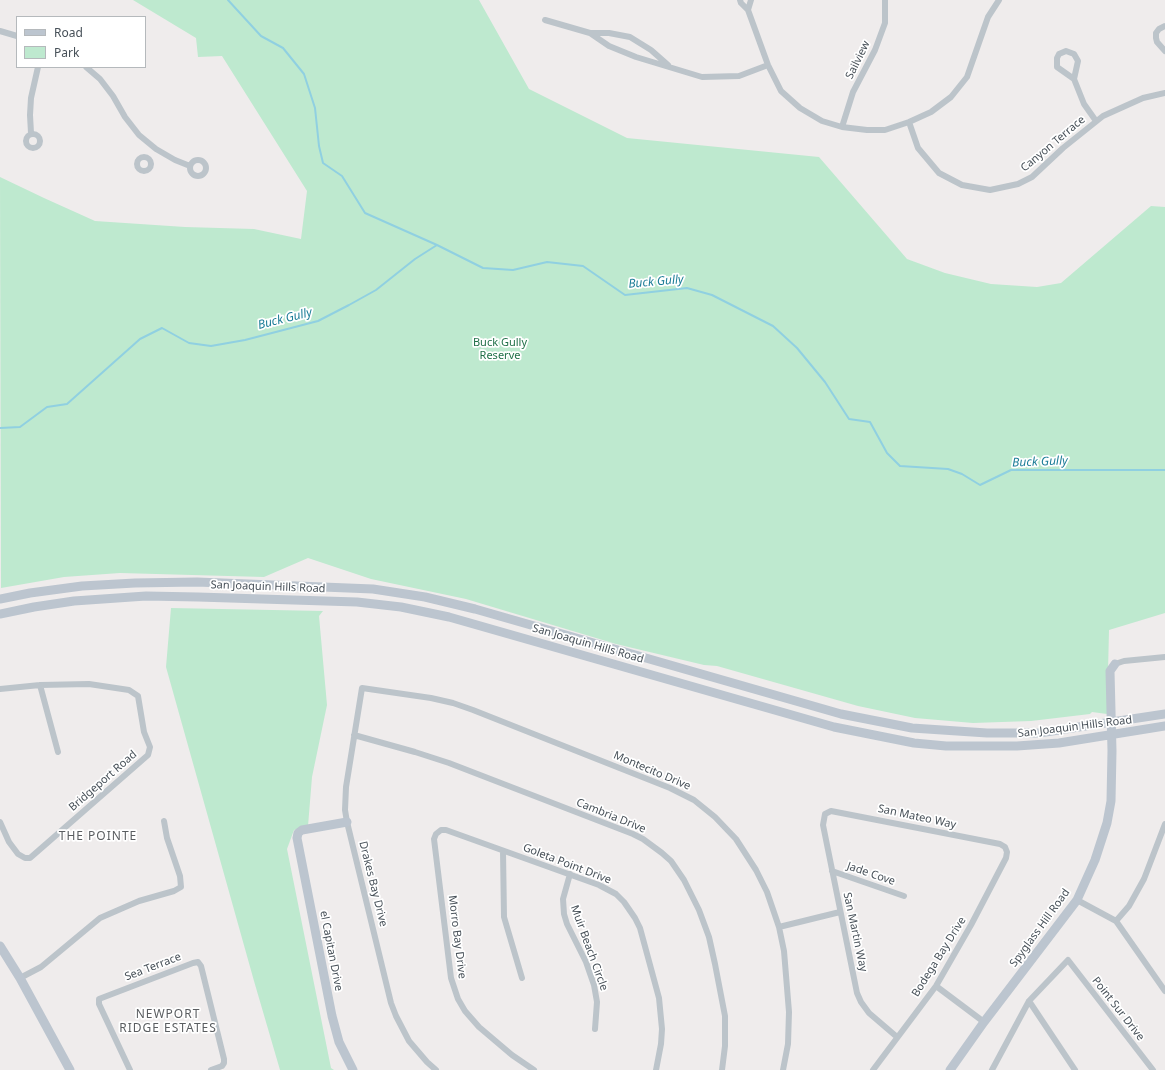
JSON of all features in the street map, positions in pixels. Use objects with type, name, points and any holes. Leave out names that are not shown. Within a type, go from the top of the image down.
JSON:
[{"type":"main road","name":"San Joaquin Hills Road","points":[[0,599],[30,593],[82,586],[135,582],[197,582],[372,589],[424,597],[475,609],[841,714],[912,728],[954,732],[1039,732],[1165,714]]},
{"type":"main road","name":"San Joaquin Hills Road","points":[[0,614],[74,601],[146,596],[357,602],[393,606],[449,616],[834,727],[914,743],[946,746],[1017,746],[1059,743],[1165,726]]},
{"type":"main road","name":"Spyglass Hill Road","points":[[950,1070],[984,1022],[1077,900],[1095,860],[1107,823],[1111,801],[1112,721],[1110,671],[1115,664]]},
{"type":"main road","name":"el Capitan Drive","points":[[347,822],[302,830],[298,833],[297,838],[332,1016],[339,1042],[353,1070]]},
{"type":"main road","points":[[0,946],[20,978],[70,1070]]},
{"type":"street","points":[[740,0],[748,10],[768,65],[781,92],[800,108],[822,121],[842,127],[867,130],[885,130],[909,122],[931,112],[951,97],[967,76],[988,17],[999,0]]},
{"type":"street","points":[[748,10],[751,0]]},
{"type":"street","name":"Sailview","points":[[842,127],[854,92],[875,50],[885,23],[885,0]]},
{"type":"street","points":[[545,20],[590,32],[609,32],[630,37],[651,50],[669,66]]},
{"type":"street","points":[[1165,26],[1159,29],[1156,33],[1157,42],[1165,51]]},
{"type":"street","points":[[0,31],[16,36]]},
{"type":"street","points":[[590,32],[609,46],[636,57],[702,77],[739,76],[768,65]]},
{"type":"street","points":[[1074,79],[1078,61],[1074,54],[1066,52],[1059,54],[1057,58],[1057,67],[1074,79],[1084,104],[1096,121]]},
{"type":"street","points":[[31,133],[31,98],[38,68]]},
{"type":"street","points":[[87,68],[100,79],[139,135],[175,160],[190,166]]},
{"type":"street","name":"Canyon Terrace","points":[[909,122],[918,148],[939,173],[962,185],[990,190],[1018,184],[1032,177],[1103,116],[1142,98],[1165,93]]},
{"type":"street","points":[[148,158],[156,148]]},
{"type":"street","points":[[1115,664],[1124,661],[1165,658]]},
{"type":"street","name":"Bridgeport Road","points":[[0,689],[40,685],[89,684],[129,690],[138,696],[144,732],[150,747],[148,755],[30,858],[25,858],[18,854],[2,833],[0,822]]},
{"type":"street","points":[[40,685],[58,752]]},
{"type":"street","name":"Drakes Bay Drive","points":[[362,688],[346,787],[345,804],[347,822],[391,1003],[409,1041],[436,1070]]},
{"type":"street","name":"Montecito Drive","points":[[362,688],[431,698],[458,704],[670,788],[686,796],[715,817],[728,830],[743,849],[765,886],[779,927],[784,951],[789,1012],[788,1044],[783,1070]]},
{"type":"street","name":"Cambria Drive","points":[[354,735],[416,752],[633,834],[648,842],[662,853],[678,870],[694,898],[704,923],[712,950],[725,1016],[725,1046],[722,1070]]},
{"type":"street","name":"San Mateo Way","points":[[825,814],[831,811],[837,812],[1000,844],[1005,847]]},
{"type":"street","name":"San Martin Way","points":[[825,814],[823,825],[857,993],[869,1014],[897,1038]]},
{"type":"street","points":[[20,978],[41,967],[100,918],[139,901],[174,891],[181,887],[180,876],[167,838],[164,821]]},
{"type":"street","points":[[1116,921],[1129,906],[1144,879],[1165,824]]},
{"type":"street","name":"Goleta Point Drive","points":[[435,845],[434,839],[436,834],[440,830],[446,830],[599,885],[616,894],[624,902],[640,928],[659,998],[661,1014],[661,1044],[656,1070]]},
{"type":"street","name":"Morro Bay Drive","points":[[435,845],[451,978],[458,999],[464,1011],[479,1027],[512,1055],[534,1070]]},
{"type":"street","name":"Bodega Bay Drive","points":[[873,1070],[936,986],[971,925],[1006,858],[1007,852],[1005,847]]},
{"type":"street","points":[[503,851],[504,917],[522,978]]},
{"type":"street","name":"Jade Cove","points":[[832,871],[904,896]]},
{"type":"street","name":"Muir Beach Circle","points":[[570,874],[563,898],[564,914],[567,924],[586,962],[594,985],[597,1002],[596,1029]]},
{"type":"street","points":[[1077,900],[1116,921],[1164,986]]},
{"type":"street","points":[[779,927],[840,912]]},
{"type":"street","name":"Point Sur Drive","points":[[1030,1001],[1068,960],[1153,1070]]},
{"type":"street","name":"Sea Terrace","points":[[130,1070],[99,1004],[99,999],[198,962],[201,966],[224,1058],[224,1063],[222,1066],[212,1070]]},
{"type":"street","points":[[936,986],[984,1022]]},
{"type":"street","points":[[993,1070],[1030,1001],[1075,1070]]},
{"type":"green space","name":"Buck Gully Reserve","points":[[133,0],[479,0],[529,89],[627,138],[819,157],[907,259],[945,273],[991,284],[1037,287],[1061,283],[1151,206],[1165,207],[1165,613],[1109,630],[1107,714],[1092,712],[1090,714],[1031,721],[973,723],[915,718],[858,706],[717,666],[704,665],[616,644],[466,599],[371,579],[308,558],[264,577],[120,573],[64,577],[1,588],[0,177],[95,221],[185,227],[254,229],[301,239],[307,191],[222,56],[198,57],[196,38]]},
{"type":"green space","points":[[171,608],[323,611],[319,616],[327,705],[312,777],[308,826],[294,830],[287,849],[331,1068],[334,1070],[280,1070],[166,667]]},
{"type":"waterway","points":[[228,0],[261,36],[283,48],[304,74],[315,108],[319,146],[323,163],[342,176],[365,213],[437,245]]},
{"type":"waterway","name":"Buck Gully","points":[[0,428],[20,427],[47,407],[67,404],[140,339],[162,328],[189,343],[211,346],[245,340],[318,321],[376,290],[415,259],[437,245],[483,268],[513,270],[547,262],[583,266],[625,295],[687,288],[712,295],[773,326],[797,348],[825,382],[849,419],[870,422],[887,453],[900,466],[948,469],[962,474],[980,485],[1011,470],[1165,470]]},
{"type":"district","name":"THE POINTE","points":[[98,837]]},
{"type":"district","name":"NEWPORT RIDGE ESTATES","points":[[168,1022]]}]
